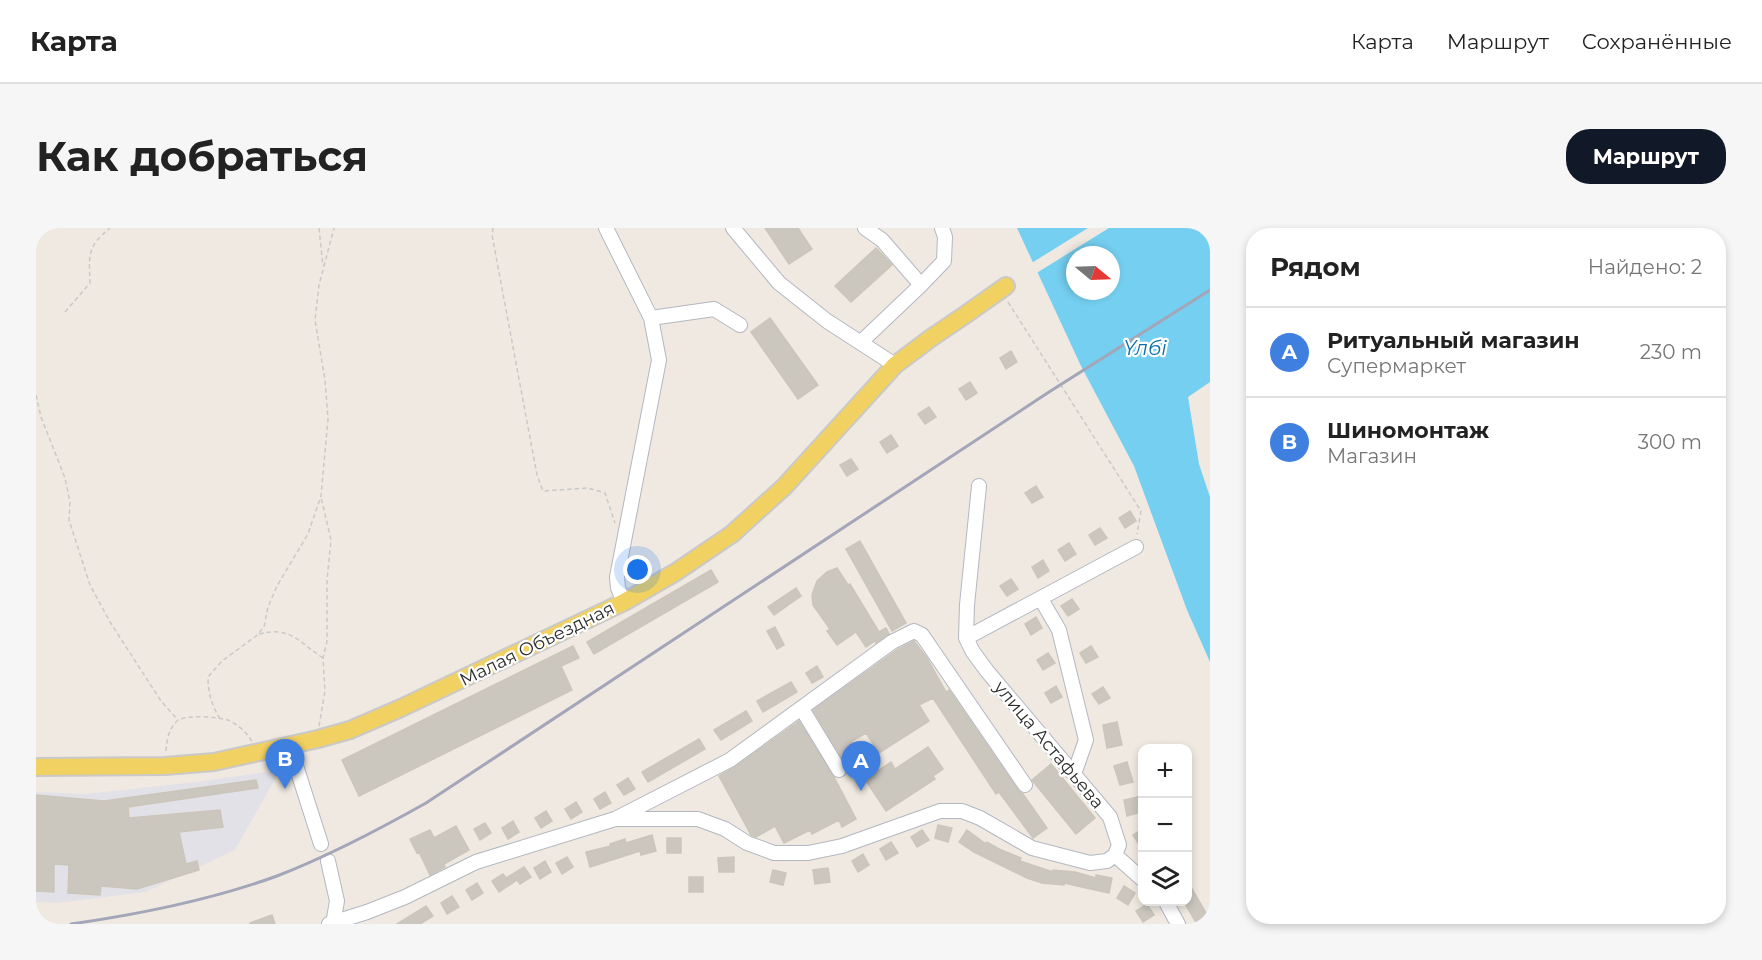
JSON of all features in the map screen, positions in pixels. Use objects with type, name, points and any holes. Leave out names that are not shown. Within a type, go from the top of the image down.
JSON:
[{"type":"main road","name":"Малая Объездная","points":[[36,767],[165,766],[214,762],[290,747],[350,730],[401,708],[624,602],[676,572],[732,534],[784,487],[896,365],[1003,288]]},
{"type":"street","points":[[606,228],[651,318],[659,360],[618,577],[618,588],[624,602]]},
{"type":"street","points":[[733,228],[779,283],[827,321],[896,365]]},
{"type":"street","points":[[866,228],[882,240],[921,285]]},
{"type":"street","points":[[861,342],[944,261],[945,237],[942,228]]},
{"type":"street","points":[[651,318],[714,309],[740,325]]},
{"type":"street","points":[[979,486],[967,605],[966,639],[1136,547]]},
{"type":"street","points":[[1041,599],[1059,630],[1086,740],[1074,774]]},
{"type":"street","points":[[332,923],[405,897],[476,862],[615,819],[730,760],[892,642],[910,632],[918,631],[922,635],[1025,785]]},
{"type":"street","name":"улица Астафьева","points":[[966,639],[987,671],[1110,817],[1119,845],[1115,855]]},
{"type":"street","points":[[801,709],[839,770]]},
{"type":"street","points":[[290,747],[321,844]]},
{"type":"street","points":[[615,819],[698,819],[725,829],[747,843],[774,853],[808,853],[842,846],[940,811],[962,811],[980,818],[1032,848],[1090,863],[1107,861],[1115,855],[1138,875]]},
{"type":"street","points":[[328,861],[337,901],[332,923]]},
{"type":"street","points":[[1168,906],[1178,924]]},
{"type":"path","points":[[65,312],[90,283],[89,258],[95,240],[110,228]]},
{"type":"path","points":[[319,228],[323,269]]},
{"type":"path","points":[[220,719],[211,704],[208,677],[222,661],[259,634],[264,627],[268,607],[277,586],[308,534],[321,496],[328,419],[325,380],[315,320],[323,269],[334,228]]},
{"type":"path","points":[[493,228],[492,235],[537,475],[543,491],[588,488],[605,493],[616,524],[626,530]]},
{"type":"path","points":[[1003,288],[1141,511],[1136,547]]},
{"type":"path","points":[[36,396],[41,417],[65,478],[70,502],[69,520],[90,585],[110,622],[160,702],[178,720]]},
{"type":"path","points":[[318,739],[325,692],[323,658],[327,641],[327,580],[331,540],[327,513],[321,496]]},
{"type":"path","points":[[259,634],[275,630],[290,634],[323,658]]},
{"type":"path","points":[[165,766],[167,735],[178,720],[193,716],[229,720],[249,735],[257,753]]},
{"type":"shaded area","points":[[280,770],[235,850],[145,892],[57,903],[36,902],[36,792],[85,794]]},
{"type":"water","name":"Үлбі","points":[[1017,228],[1210,228],[1210,382],[1188,397],[1199,464],[1210,497],[1210,662],[1187,610],[1134,466],[1081,366]]},
{"type":"pier","points":[[1088,228],[1109,228],[1080,246],[1066,246],[1066,255],[1035,274],[1030,264]]},
{"type":"building","points":[[765,228],[798,228],[812,249],[789,264]]},
{"type":"building","points":[[876,248],[892,265],[851,302],[835,286]]},
{"type":"building","points":[[770,318],[818,385],[798,399],[751,332]]},
{"type":"building","points":[[1011,351],[1017,362],[1006,369],[1000,358]]},
{"type":"building","points":[[970,382],[977,393],[966,400],[959,389]]},
{"type":"building","points":[[929,407],[936,417],[925,424],[918,414]]},
{"type":"building","points":[[891,435],[898,446],[887,453],[880,442]]},
{"type":"building","points":[[851,459],[858,469],[847,476],[840,465]]},
{"type":"building","points":[[1036,486],[1043,497],[1032,503],[1025,493]]},
{"type":"building","points":[[1130,511],[1136,521],[1125,528],[1119,518]]},
{"type":"building","points":[[1100,528],[1107,538],[1095,545],[1089,535]]},
{"type":"building","points":[[860,541],[906,623],[892,631],[846,549]]},
{"type":"building","points":[[1069,543],[1076,554],[1065,561],[1058,550]]},
{"type":"building","points":[[1043,560],[1049,571],[1038,578],[1032,567]]},
{"type":"building","points":[[837,568],[848,585],[850,584],[879,632],[886,628],[889,634],[876,643],[875,641],[866,647],[856,632],[837,645],[827,631],[830,629],[813,605],[812,595],[817,581],[827,572]]},
{"type":"building","points":[[711,570],[718,582],[594,654],[587,642]]},
{"type":"building","points":[[1011,579],[1018,589],[1007,596],[1000,586]]},
{"type":"building","points":[[796,588],[801,596],[774,615],[768,607]]},
{"type":"building","points":[[1072,599],[1079,609],[1068,616],[1061,606]]},
{"type":"building","points":[[1036,617],[1042,628],[1031,635],[1025,624]]},
{"type":"building","points":[[775,627],[784,645],[777,649],[767,631]]},
{"type":"building","points":[[914,641],[927,658],[946,692],[949,690],[1047,828],[1033,838],[999,792],[996,794],[933,698],[919,705],[929,721],[879,753],[866,733],[852,741],[872,775],[891,762],[895,769],[928,747],[943,769],[933,776],[935,779],[886,811],[859,770],[851,775],[813,710],[897,650]]},
{"type":"building","points":[[573,646],[579,658],[561,666],[572,690],[359,796],[342,760]]},
{"type":"building","points":[[1091,646],[1098,657],[1086,663],[1080,653]]},
{"type":"building","points":[[1048,653],[1055,663],[1043,670],[1037,660]]},
{"type":"building","points":[[817,666],[823,677],[812,683],[806,673]]},
{"type":"building","points":[[791,682],[797,692],[763,712],[757,701]]},
{"type":"building","points":[[1056,686],[1062,697],[1051,703],[1045,693]]},
{"type":"building","points":[[1103,687],[1110,698],[1099,704],[1092,694]]},
{"type":"building","points":[[746,711],[752,721],[721,740],[714,730]]},
{"type":"building","points":[[799,721],[834,777],[856,819],[842,827],[839,820],[812,834],[810,830],[784,843],[775,826],[756,837],[751,835],[719,776]]},
{"type":"building","points":[[1117,722],[1122,745],[1107,748],[1103,725]]},
{"type":"building","points":[[699,739],[705,749],[648,782],[642,772]]},
{"type":"building","points":[[1127,762],[1133,782],[1120,785],[1114,766]]},
{"type":"building","points":[[1051,764],[1095,818],[1076,834],[1032,780]]},
{"type":"building","points":[[628,778],[635,789],[624,795],[617,785]]},
{"type":"building","points":[[256,780],[258,788],[128,807],[129,818],[220,810],[223,827],[179,832],[186,864],[197,861],[199,870],[137,889],[101,886],[100,895],[68,893],[69,865],[54,864],[54,892],[36,891],[36,795],[104,801]]},
{"type":"building","points":[[605,792],[611,803],[600,809],[594,799]]},
{"type":"building","points":[[1138,797],[1138,813],[1127,816],[1124,800]]},
{"type":"building","points":[[576,802],[582,812],[571,819],[565,809]]},
{"type":"building","points":[[546,811],[552,821],[541,828],[535,818]]},
{"type":"building","points":[[513,821],[519,832],[508,839],[502,828]]},
{"type":"building","points":[[485,823],[491,833],[480,840],[474,829]]},
{"type":"building","points":[[938,825],[952,828],[948,842],[935,838]]},
{"type":"building","points":[[456,826],[469,850],[430,875],[410,839],[430,830],[434,838]]},
{"type":"building","points":[[922,830],[929,840],[917,847],[911,837]]},
{"type":"building","points":[[967,830],[986,844],[987,842],[1021,858],[1020,861],[1053,872],[1053,870],[1075,872],[1096,878],[1096,875],[1112,878],[1109,893],[1064,883],[1064,885],[1042,883],[1027,878],[974,852],[959,842]]},
{"type":"building","points":[[1138,832],[1138,843],[1133,835]]},
{"type":"building","points":[[652,835],[656,851],[641,855],[640,851],[590,867],[586,852],[611,846],[610,844],[625,839],[626,843]]},
{"type":"building","points":[[667,838],[681,838],[681,853],[667,853]]},
{"type":"building","points":[[891,842],[898,853],[886,860],[880,849]]},
{"type":"building","points":[[863,854],[869,865],[858,872],[852,861]]},
{"type":"building","points":[[567,857],[573,867],[562,874],[556,863]]},
{"type":"building","points":[[734,857],[734,872],[719,872],[718,858]]},
{"type":"building","points":[[545,861],[551,872],[540,879],[534,868]]},
{"type":"building","points":[[524,867],[531,877],[520,884],[517,880],[499,892],[492,881],[503,874],[506,878]]},
{"type":"building","points":[[828,868],[830,882],[815,884],[813,870]]},
{"type":"building","points":[[773,870],[786,873],[783,885],[770,882]]},
{"type":"building","points":[[689,877],[703,877],[703,892],[689,892]]},
{"type":"building","points":[[477,883],[483,893],[472,900],[466,890]]},
{"type":"building","points":[[1124,886],[1135,893],[1128,905],[1117,898]]},
{"type":"building","points":[[1192,889],[1210,920],[1197,924],[1186,906],[1192,906]]},
{"type":"building","points":[[452,896],[459,907],[447,914],[441,903]]},
{"type":"building","points":[[426,906],[433,916],[420,924],[397,924]]},
{"type":"building","points":[[1148,906],[1154,915],[1143,922],[1136,911]]},
{"type":"building","points":[[272,915],[275,924],[250,924],[250,923]]},
{"type":"railway","points":[[71,924],[176,905],[252,885],[315,860],[426,803],[1049,392],[1210,290]]},
{"type":"place","name":"Шиномонтаж","points":[[285,789]]},
{"type":"place","name":"Ритуальный магазин","points":[[861,791]]}]
